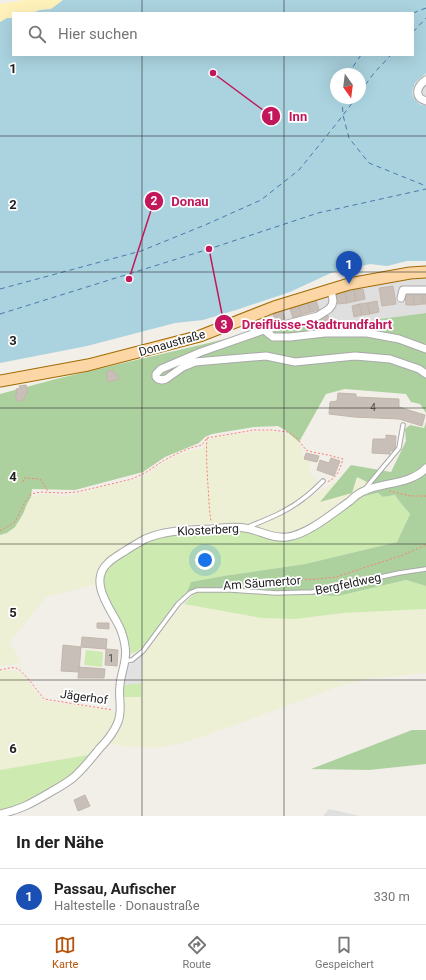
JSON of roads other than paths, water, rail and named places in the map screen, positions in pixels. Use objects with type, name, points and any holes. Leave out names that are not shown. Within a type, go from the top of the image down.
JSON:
[{"type":"main road","name":"Donaustraße","points":[[0,381],[88,365],[200,336],[274,307],[349,284],[410,273],[426,272]]},
{"type":"street","points":[[426,80],[421,84],[418,90],[418,96],[421,100],[426,101]]},
{"type":"street","points":[[331,289],[333,301],[332,305],[329,309],[318,316],[264,330],[190,356],[161,369],[156,376],[159,380],[166,378],[183,367],[195,362],[266,356],[295,362],[355,356],[390,359],[413,367],[426,374]]},
{"type":"street","points":[[401,298],[403,290],[426,290]]},
{"type":"street","points":[[264,330],[273,338],[325,333],[367,333],[399,339],[426,349]]},
{"type":"street","name":"Klosterberg","points":[[0,814],[29,805],[62,786],[74,777],[110,737],[118,722],[121,712],[119,687],[125,661],[126,646],[122,634],[105,599],[101,588],[100,577],[103,568],[113,559],[146,539],[159,534],[180,531],[234,527],[259,531],[277,538],[288,537],[304,532],[325,519],[363,491],[383,484],[403,481],[426,468]]},
{"type":"lane","points":[[363,491],[400,448],[402,426]]},
{"type":"lane","points":[[246,528],[276,516],[292,507],[305,498],[323,481]]},
{"type":"lane","name":"Bergfeldweg","points":[[125,661],[132,660],[143,651],[178,604],[197,590],[312,592],[399,572],[426,569]]},
{"type":"water","points":[[63,0],[426,0],[426,73],[415,83],[412,92],[413,97],[419,104],[426,106],[426,261],[407,261],[387,266],[370,264],[331,273],[290,292],[203,320],[175,323],[87,346],[0,363],[0,22],[7,18],[12,18],[12,56],[414,56],[414,12],[34,12],[51,9]]},
{"type":"place","name":"Inn","points":[[213,73]]},
{"type":"place","name":"Dreiflüsse-Stadtrundfahrt","points":[[209,249]]},
{"type":"place","name":"Donau","points":[[129,279]]},
{"type":"place","name":"Passau, Aufischer","points":[[349,284]]}]
